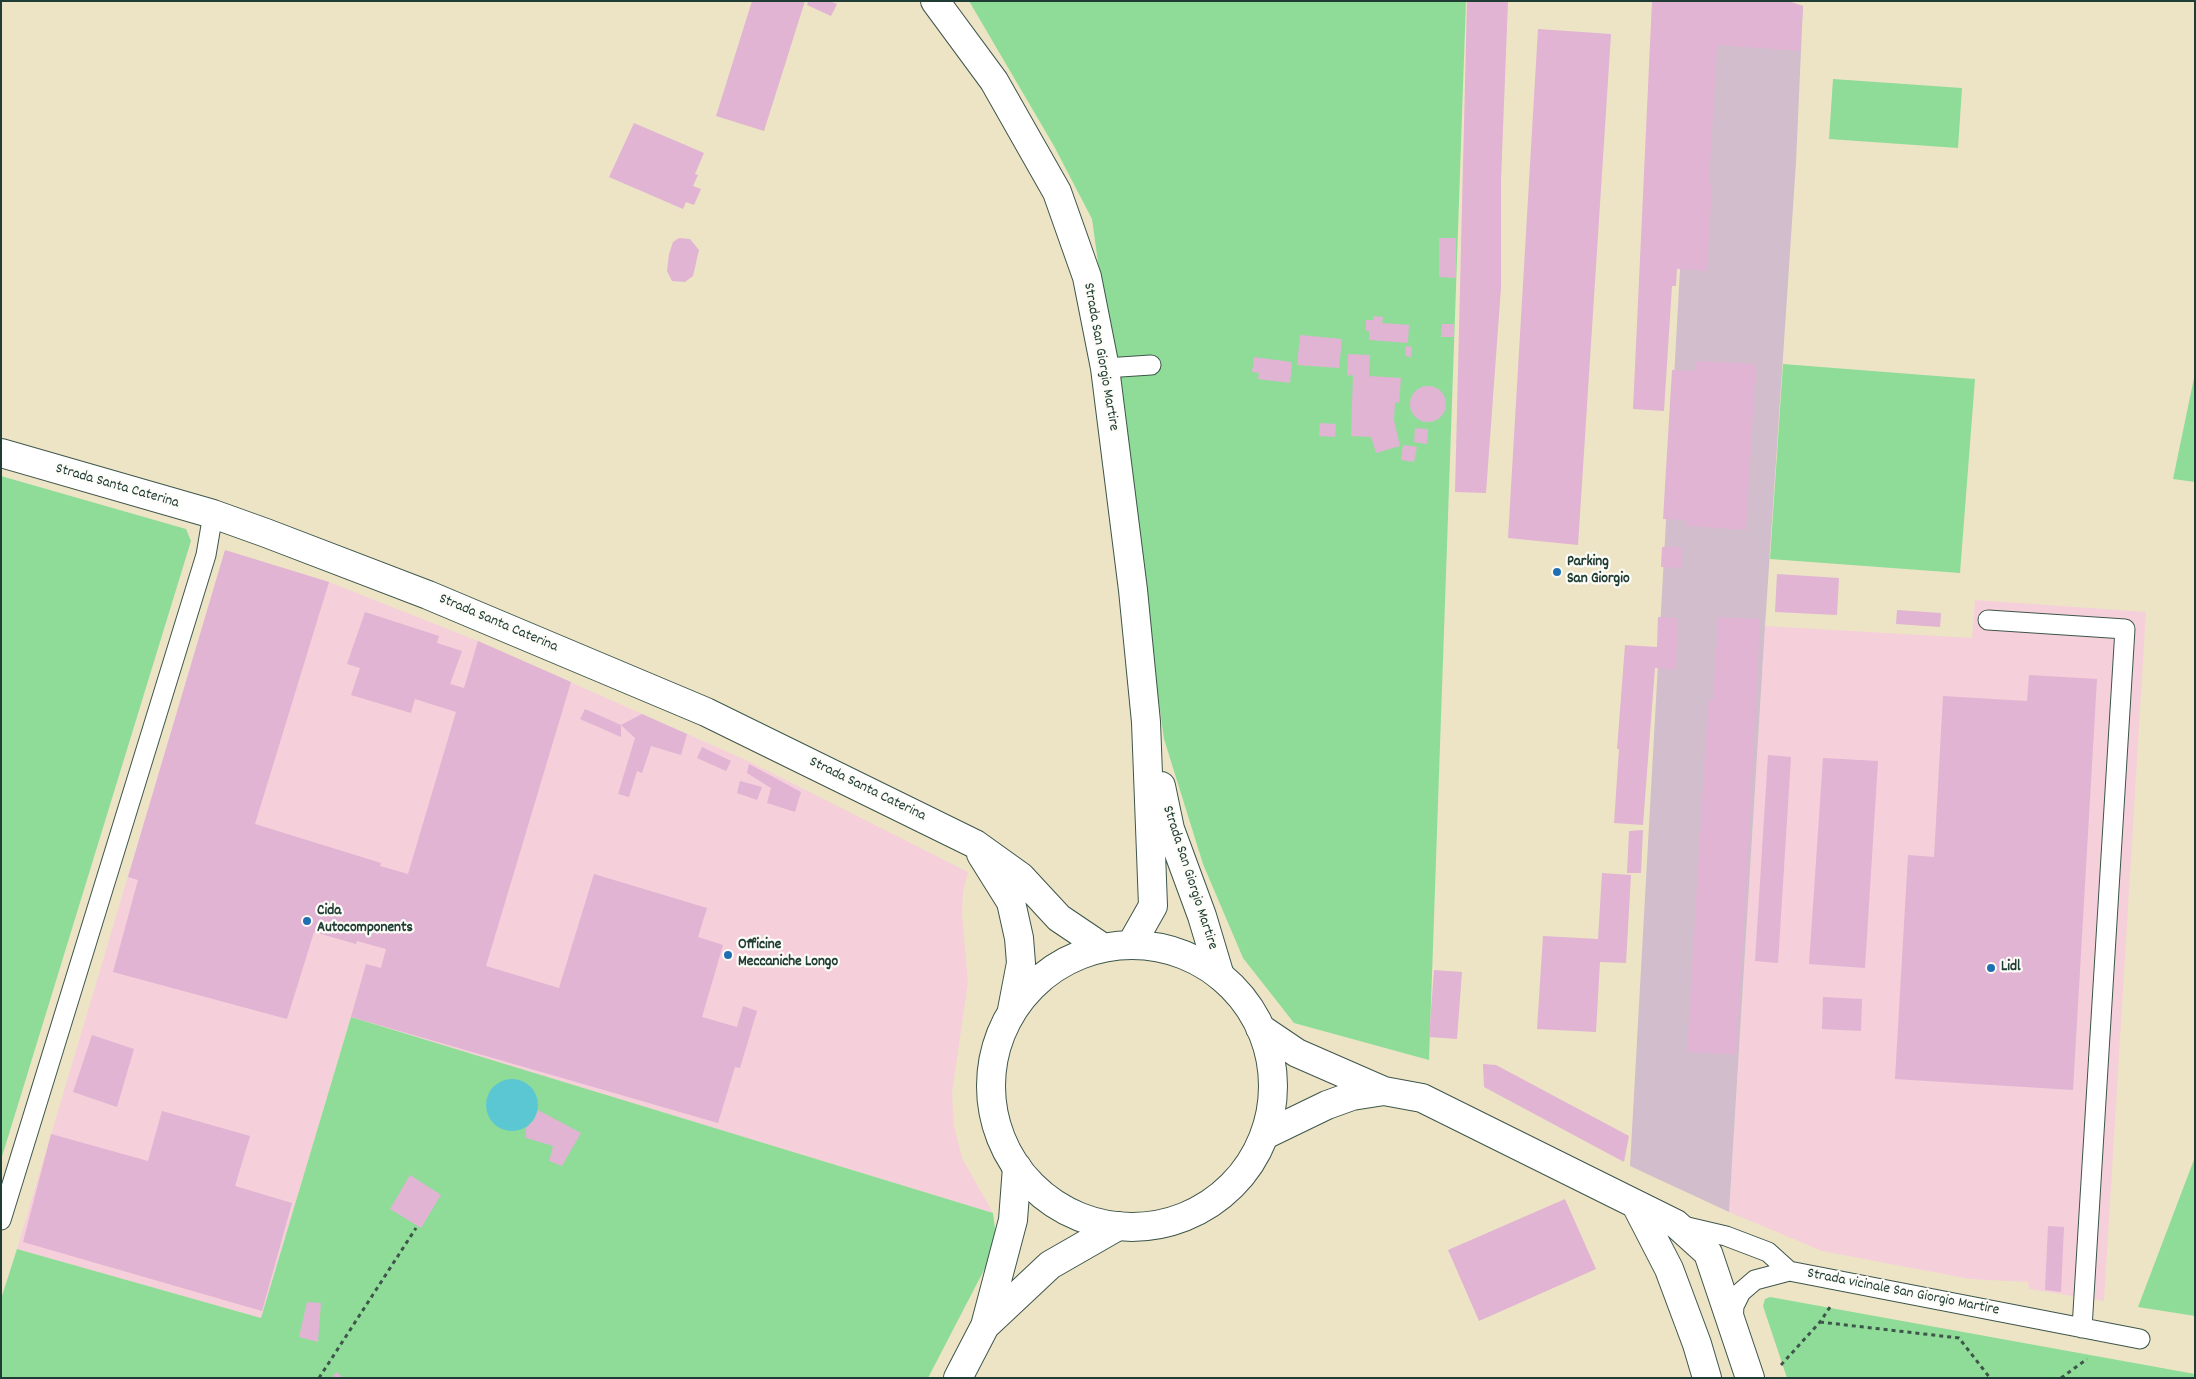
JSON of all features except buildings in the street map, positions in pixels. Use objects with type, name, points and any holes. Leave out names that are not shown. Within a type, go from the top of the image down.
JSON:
[{"type":"street","name":"Strada San Giorgio Martire","points":[[934,1],[994,81],[1057,192],[1087,277],[1105,368],[1133,590],[1146,722],[1152,906],[1132,944]]},
{"type":"street","name":"Strada Santa Caterina","points":[[1,453],[213,514],[428,595],[706,712],[975,844],[1021,877],[1059,918],[1102,947]]},
{"type":"street","name":"Strada San Giorgio Martire","points":[[1146,722],[1170,829],[1202,916],[1220,976]]},
{"type":"street","points":[[975,844],[1010,902],[1020,938],[1021,963],[1011,1014],[996,1051],[992,1092],[999,1131],[1018,1167],[1037,1190],[1061,1208],[1089,1220],[1118,1226],[1155,1226],[1190,1215],[1222,1195],[1247,1168],[1265,1135],[1273,1099],[1271,1063],[1260,1028],[1250,1008],[1237,991],[1200,962],[1177,952],[1132,944],[1102,947],[1068,960],[1036,983],[1011,1014]]},
{"type":"street","points":[[1260,1028],[1297,1052],[1384,1091],[1422,1098],[1676,1224],[1708,1253],[1750,1378]]},
{"type":"street","points":[[1265,1135],[1335,1102],[1352,1096],[1384,1091]]},
{"type":"street","points":[[958,1378],[984,1326],[1013,1220],[1018,1167]]},
{"type":"street","points":[[1636,1205],[1669,1269],[1698,1344],[1707,1378]]},
{"type":"street","points":[[984,1326],[1050,1265],[1118,1226]]},
{"type":"lane","points":[[1105,368],[1151,365]]},
{"type":"lane","points":[[1,1220],[206,555],[213,514]]},
{"type":"lane","points":[[1988,620],[2125,629],[2082,1328]]},
{"type":"lane","name":"Strada vicinale San Giorgio Martire","points":[[1676,1224],[1726,1236],[1768,1252],[1789,1271],[2140,1339]]},
{"type":"lane","points":[[1732,1324],[1734,1306],[1741,1292],[1754,1280],[1789,1271]]},
{"type":"path","points":[[319,1378],[416,1228]]},
{"type":"path","points":[[1777,1370],[1820,1322],[1831,1306]]},
{"type":"path","points":[[1820,1322],[1959,1338],[1990,1378]]},
{"type":"shaded area","points":[[1695,1],[1788,1],[1803,6],[1796,162],[1729,1212],[1630,1166]]},
{"type":"shaded area","points":[[225,550],[329,582],[478,641],[748,761],[968,872],[963,892],[962,915],[968,982],[952,1093],[954,1126],[962,1158],[993,1213],[351,1017],[261,1318],[17,1249]]},
{"type":"shaded area","points":[[1975,600],[2146,612],[2104,1301],[2029,1289],[2028,1282],[1970,1279],[1822,1251],[1729,1212],[1765,626],[1972,638]]},
{"type":"green space","points":[[969,1],[1466,1],[1429,1060],[1294,1023],[1243,958],[1203,864],[1164,739],[1092,219],[1054,146]]},
{"type":"green space","points":[[1833,79],[1962,88],[1958,148],[1829,139]]},
{"type":"green space","points":[[1783,364],[1975,379],[1960,573],[1770,559]]},
{"type":"green space","points":[[2195,373],[2195,482],[2173,479]]},
{"type":"green space","points":[[1,476],[186,529],[191,541],[1,1160]]},
{"type":"green space","points":[[351,1017],[993,1213],[997,1245],[928,1378],[1,1378],[1,1299],[17,1249],[261,1318]]},
{"type":"green space","points":[[2195,1157],[2195,1316],[2138,1307]]},
{"type":"green space","points":[[1770,1297],[2195,1374],[2195,1378],[1787,1378],[1763,1306],[1765,1299]]},
{"type":"water","points":[[507,1079],[517,1079],[531,1086],[538,1100],[538,1110],[531,1124],[517,1131],[507,1131],[497,1127],[490,1120],[486,1110],[486,1100],[490,1090],[497,1083]]},
{"type":"place","name":"Parking San Giorgio","points":[[1557,572]]},
{"type":"place","name":"Cida Autocomponents","points":[[307,921]]},
{"type":"place","name":"Officine Meccaniche Longo","points":[[728,955]]},
{"type":"place","name":"Lidl","points":[[1991,968]]}]
